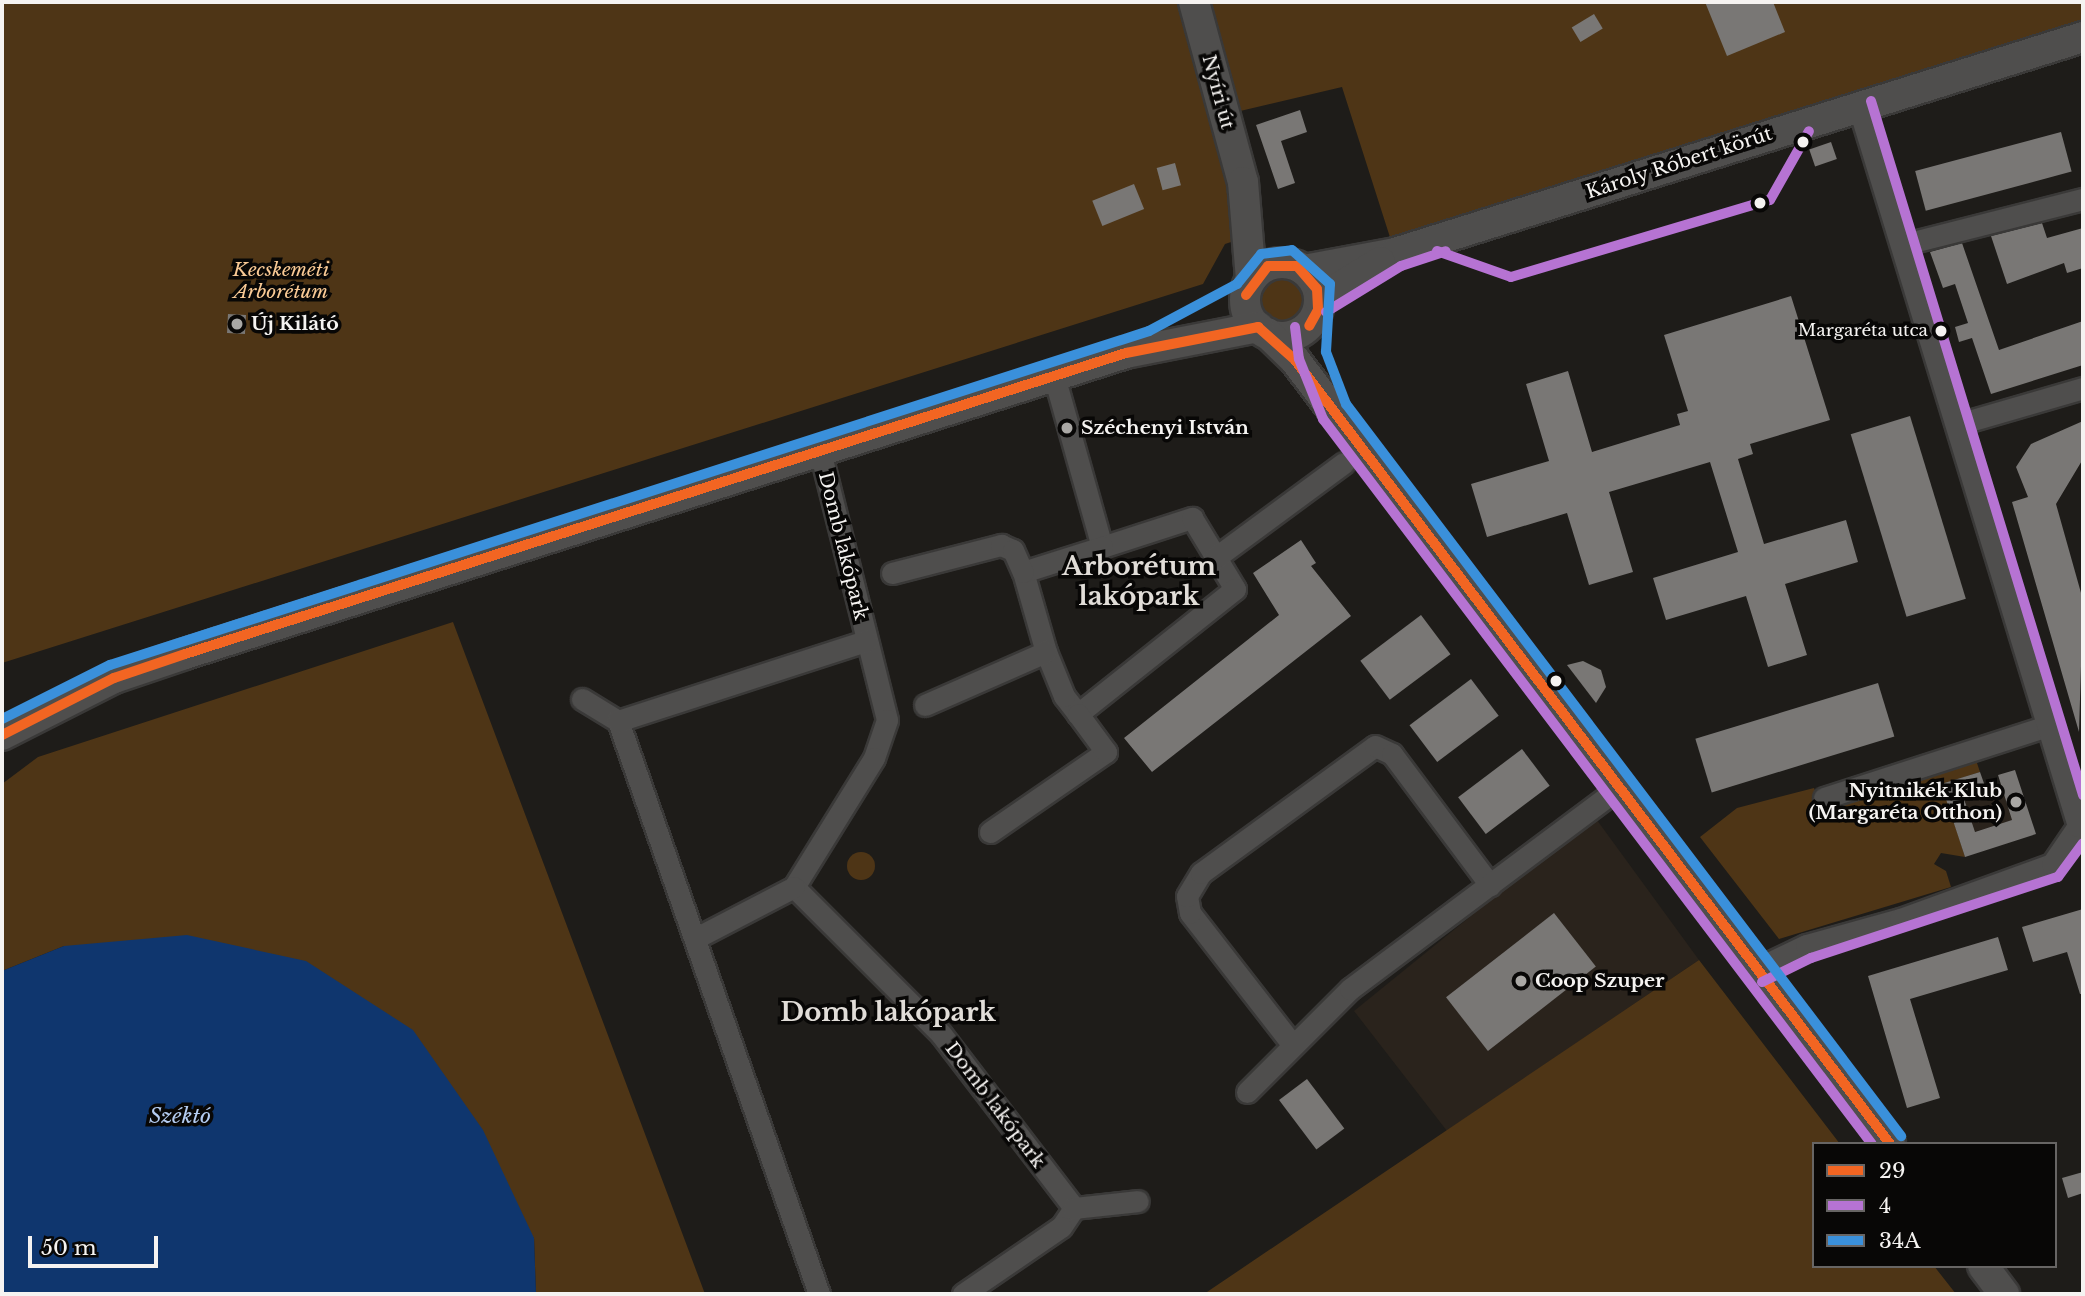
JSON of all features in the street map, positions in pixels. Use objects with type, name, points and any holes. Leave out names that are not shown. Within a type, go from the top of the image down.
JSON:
[{"type":"street","name":"Nyíri út","points":[[1194,2],[1243,182],[1249,287]]},
{"type":"street","name":"Károly Róbert körút","points":[[1297,267],[1395,253],[2083,37]]},
{"type":"street","points":[[1756,969],[1806,945],[2001,884],[2052,864],[2071,845],[2076,811],[1905,244],[1858,106]]},
{"type":"street","name":"Nyíri út","points":[[1243,182],[1297,267]]},
{"type":"street","points":[[1905,244],[2083,199]]},
{"type":"street","name":"Károly Róbert körút","points":[[1314,313],[1395,253]]},
{"type":"street","points":[[1155,344],[1249,287],[1268,266],[1297,267],[1314,313],[1312,355],[1334,411]]},
{"type":"street","points":[[1249,287],[1262,330],[1334,411],[1888,1142]]},
{"type":"street","points":[[2,736],[114,678],[1155,344],[1262,330],[1289,336],[1314,313]]},
{"type":"street","points":[[1054,376],[1102,547]]},
{"type":"street","points":[[1959,424],[2083,388]]},
{"type":"street","name":"Domb lakópark","points":[[820,451],[885,708],[883,739],[794,887],[941,1034],[1073,1208]]},
{"type":"street","points":[[1215,558],[1343,463]]},
{"type":"street","points":[[1023,572],[1192,518],[1235,589],[1079,714]]},
{"type":"street","points":[[892,573],[1001,545],[1013,550],[1023,572],[1046,652],[1064,696],[1106,752],[990,832]]},
{"type":"street","name":"Domb lakópark","points":[[618,721],[866,641]]},
{"type":"street","points":[[925,705],[1046,652]]},
{"type":"street","points":[[582,699],[618,721],[819,1294]]},
{"type":"street","points":[[1824,797],[2050,725]]},
{"type":"street","points":[[1292,1044],[1190,912],[1189,890],[1201,873],[1376,746],[1392,754],[1490,885]]},
{"type":"street","points":[[1247,1092],[1292,1044],[1350,989],[1620,787]]},
{"type":"street","points":[[696,938],[794,887]]},
{"type":"street","points":[[963,1294],[1061,1227],[1073,1208],[1138,1201]]},
{"type":"street","points":[[1984,1268],[2004,1294]]},
{"type":"shaded area","points":[[2001,784],[2012,820],[1974,832],[1963,796]]},
{"type":"shaded area","points":[[1594,816],[1699,960],[1447,1131],[1354,1011]]},
{"type":"green space","name":"Kecskeméti Arborétum","points":[[2,2],[2083,2],[2083,37],[1395,253],[1342,87],[1219,116],[1246,237],[1225,244],[1203,284],[2,663]]},
{"type":"green space","points":[[1282,271],[1302,279],[1310,299],[1302,319],[1282,327],[1262,319],[1254,299],[1262,279]]},
{"type":"green space","points":[[453,622],[705,1294],[536,1294],[534,1238],[64,946],[2,971],[2,784],[38,757]]},
{"type":"green space","points":[[1974,754],[1980,772],[1942,784],[1965,857],[1941,853],[1934,864],[1946,871],[1951,887],[1779,939],[1700,837],[1737,808],[1814,788],[1820,803]]},
{"type":"green space","points":[[861,852],[871,856],[875,866],[871,876],[861,880],[851,876],[847,866],[851,856]]},
{"type":"green space","points":[[1699,960],[1838,1142],[1812,1142],[1812,1268],[1936,1268],[1956,1294],[1204,1294]]},
{"type":"water","name":"Széktó","points":[[187,935],[306,961],[413,1030],[483,1130],[534,1238],[536,1294],[2,1294],[2,971],[64,946]]},
{"type":"building","points":[[1705,2],[1773,2],[1785,32],[1727,56]]},
{"type":"building","points":[[1594,14],[1603,29],[1580,42],[1572,27]]},
{"type":"building","points":[[1300,110],[1307,132],[1281,141],[1295,183],[1278,189],[1256,125]]},
{"type":"building","points":[[2061,132],[2072,172],[1926,211],[1915,171]]},
{"type":"building","points":[[1831,142],[1837,159],[1815,167],[1809,149]]},
{"type":"building","points":[[1175,163],[1181,185],[1163,190],[1157,168]]},
{"type":"building","points":[[1134,184],[1144,209],[1102,226],[1092,201]]},
{"type":"building","points":[[2042,223],[2047,238],[2083,228],[2083,268],[2067,273],[2064,263],[2007,284],[1991,236]]},
{"type":"building","points":[[1962,243],[1999,350],[2083,321],[2083,365],[1991,394],[1972,338],[1959,342],[1955,327],[1968,323],[1955,284],[1943,288],[1930,252]]},
{"type":"building","points":[[1791,296],[1830,420],[1750,444],[1753,454],[1738,459],[1764,544],[1846,520],[1858,562],[1785,584],[1807,655],[1768,667],[1746,596],[1666,620],[1653,578],[1738,552],[1710,462],[1609,492],[1633,572],[1589,585],[1567,513],[1487,537],[1471,484],[1549,461],[1526,384],[1568,371],[1592,452],[1680,425],[1677,414],[1688,411],[1664,335]]},
{"type":"building","name":"Új Kilátó","points":[[228,314],[246,315],[245,334],[227,333]]},
{"type":"building","points":[[1910,416],[1966,599],[1907,617],[1851,434]]},
{"type":"building","points":[[2083,421],[2083,459],[2056,504],[2083,600],[2079,732],[2012,502],[2028,497],[2016,467],[2031,444]]},
{"type":"building","points":[[1301,540],[1316,563],[1311,566],[1351,616],[1152,772],[1124,738],[1279,615],[1253,573]]},
{"type":"building","points":[[1421,615],[1450,654],[1390,700],[1360,661]]},
{"type":"building","points":[[1583,661],[1601,670],[1606,687],[1596,703],[1567,665]]},
{"type":"building","points":[[1471,679],[1499,716],[1437,762],[1410,725]]},
{"type":"building","points":[[1878,683],[1894,737],[1712,792],[1695,739]]},
{"type":"building","points":[[1522,749],[1550,786],[1486,834],[1458,797]]},
{"type":"building","points":[[2015,770],[2036,834],[1965,857],[1941,784],[1980,772],[1986,789],[1963,796],[1975,832],[2012,820],[1998,775]]},
{"type":"building","points":[[2083,909],[2083,994],[2080,994],[2067,952],[2033,962],[2022,927]]},
{"type":"building","name":"Coop Szuper","points":[[1554,913],[1596,967],[1488,1051],[1446,997]]},
{"type":"building","points":[[1998,937],[2008,970],[1910,999],[1940,1098],[1907,1108],[1868,976]]},
{"type":"building","points":[[1307,1079],[1344,1129],[1316,1150],[1279,1100]]},
{"type":"building","points":[[2083,1172],[2083,1193],[2068,1198],[2062,1178]]},
{"type":"transit line","name":"4","points":[[1871,101],[2083,795]]},
{"type":"transit line","name":"4","points":[[1437,251],[1511,277],[1770,200],[1809,131]]},
{"type":"transit line","name":"34A","points":[[2,719],[110,665],[1149,331],[1237,284],[1261,254],[1292,250],[1330,284],[1326,352],[1346,404],[1901,1136]]},
{"type":"transit line","name":"4","points":[[1326,312],[1401,266],[1446,251]]},
{"type":"transit line","name":"29","points":[[1246,295],[1268,266],[1297,266],[1317,289],[1318,310],[1309,326]]},
{"type":"transit line","name":"29","points":[[1258,327],[1295,360],[1888,1142]]},
{"type":"transit line","name":"29","points":[[2,735],[114,678],[185,654],[1126,353],[1258,327]]},
{"type":"transit line","name":"4","points":[[1295,327],[1299,359],[1323,419],[1870,1142]]},
{"type":"transit line","name":"4","points":[[1762,982],[1811,958],[2058,877],[2083,843]]},
{"type":"place","name":"Új Kilátó","points":[[237,324]]},
{"type":"place","name":"Margaréta utca","points":[[1941,331]]},
{"type":"place","name":"Széchenyi István","points":[[1067,428]]},
{"type":"place","name":"Nyitnikék Klub (Margaréta Otthon)","points":[[2016,802]]},
{"type":"place","name":"Coop Szuper","points":[[1521,981]]},
{"type":"district","name":"Arborétum lakópark","points":[[1139,582]]},
{"type":"district","name":"Domb lakópark","points":[[888,1013]]}]
